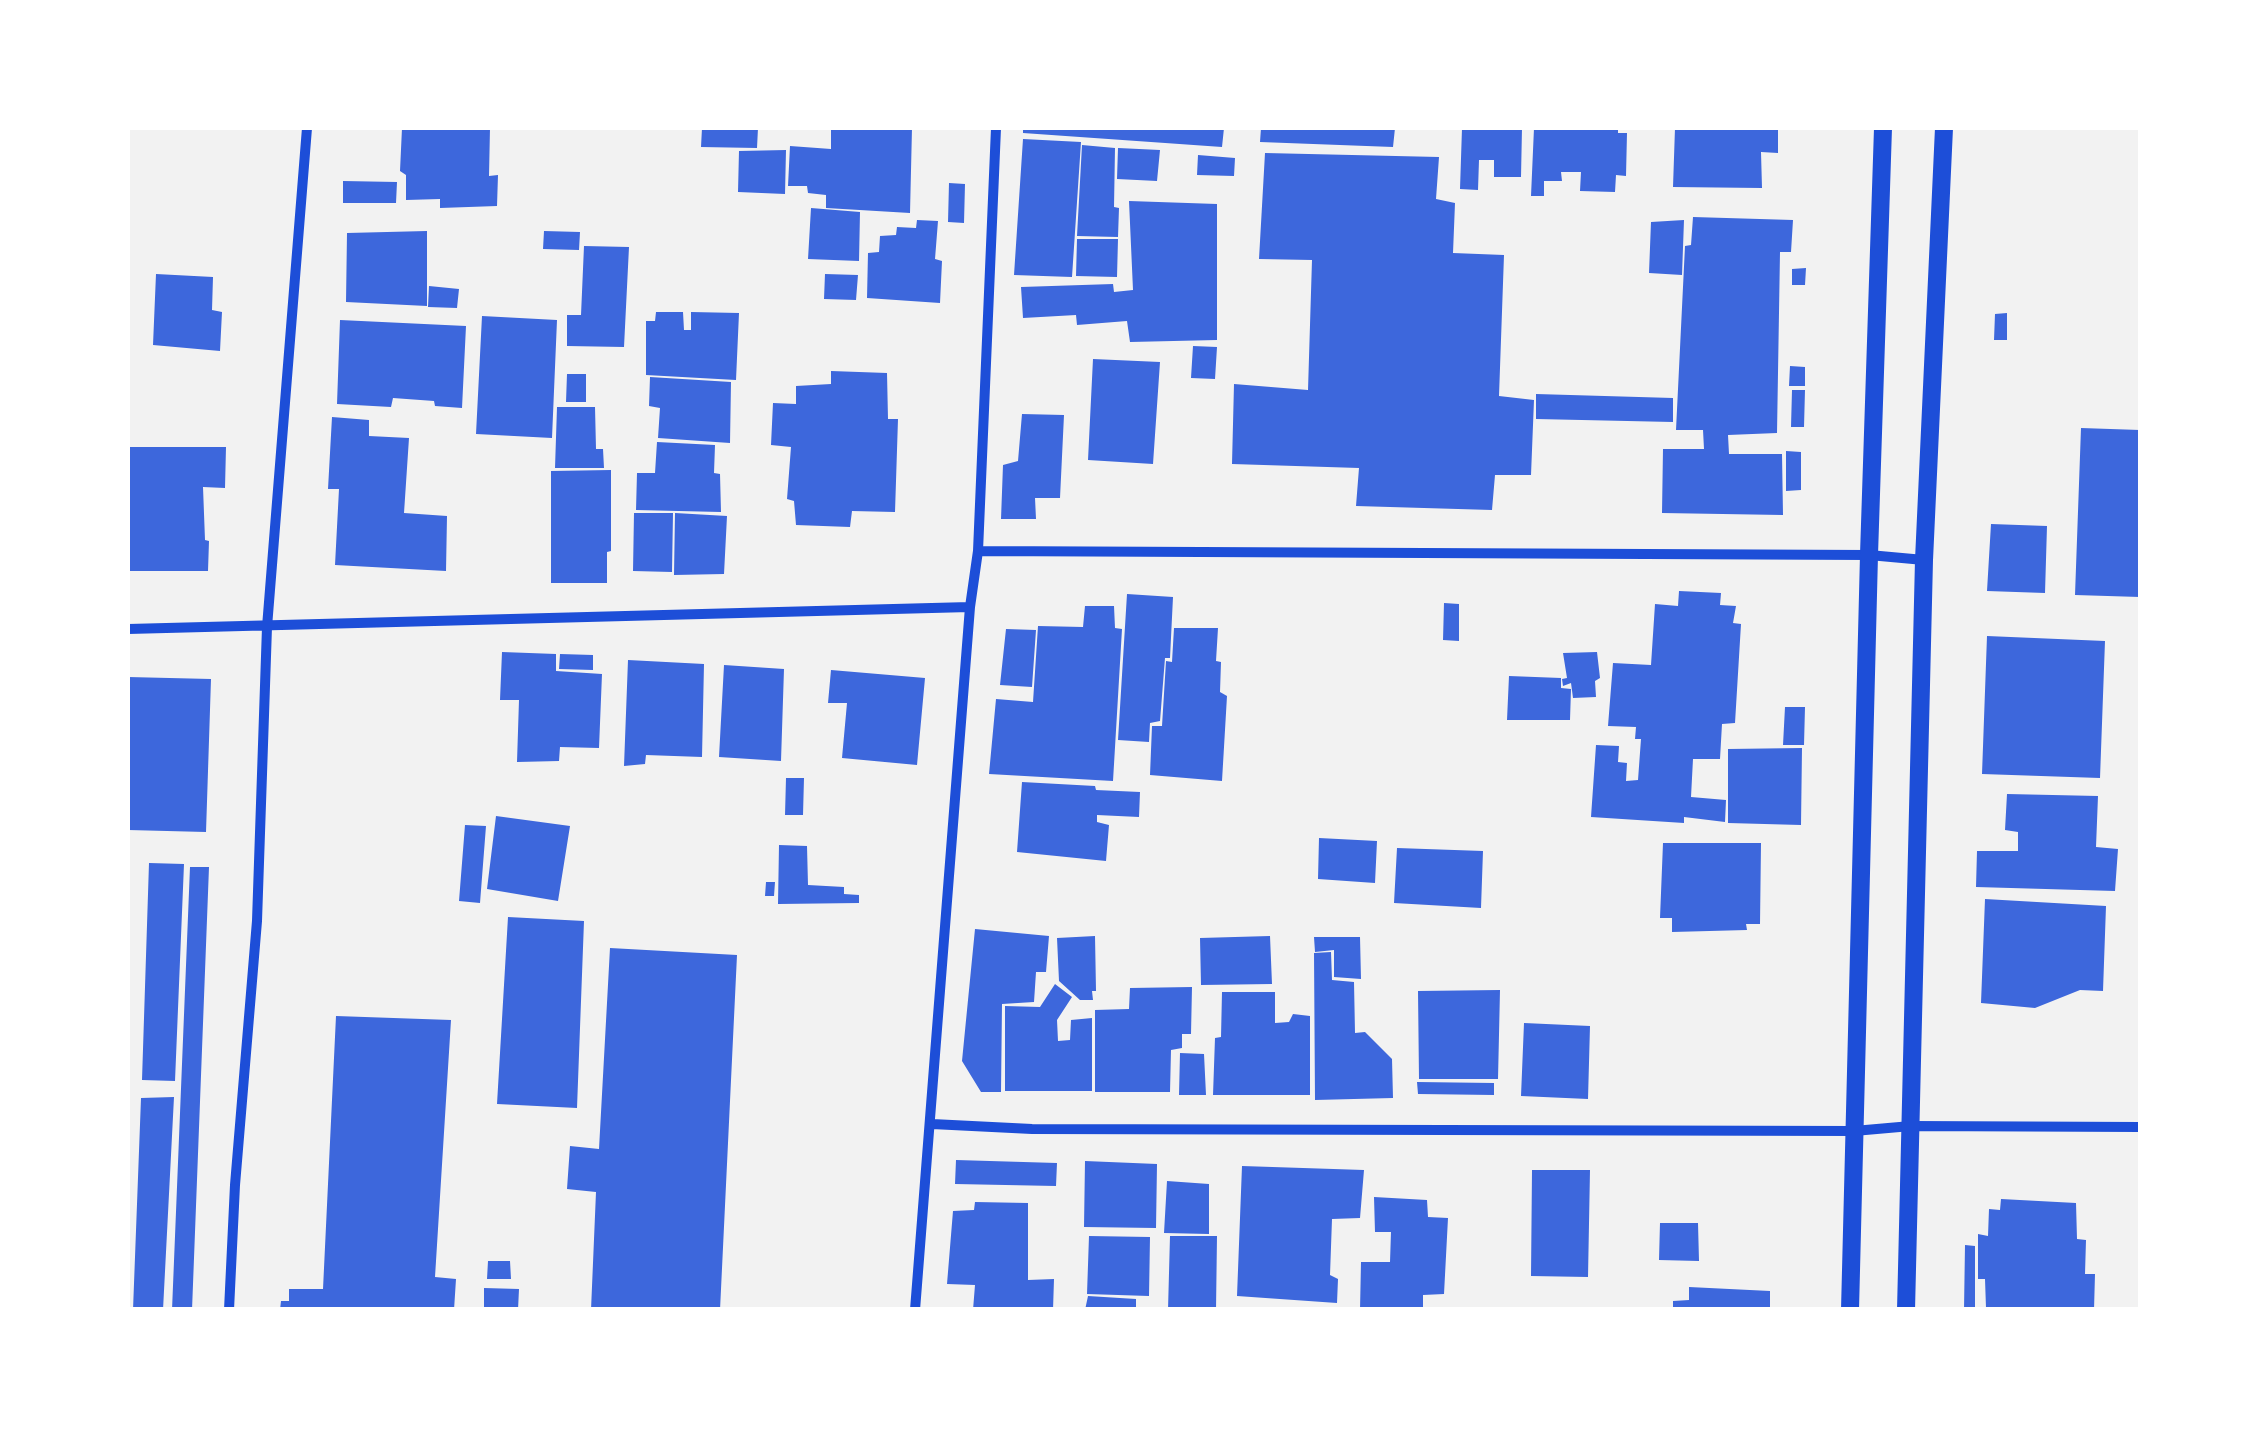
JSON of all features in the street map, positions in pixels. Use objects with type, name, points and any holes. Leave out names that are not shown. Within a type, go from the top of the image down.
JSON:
[{"type":"street","points":[[230,1310],[235,1185],[257,921],[268,627],[307,128]]},
{"type":"street","points":[[915,1310],[970,607],[978,550],[996,128]]},
{"type":"street","points":[[1850,1310],[1868,555],[1883,128]]},
{"type":"street","points":[[1906,1310],[1924,560],[1944,128]]},
{"type":"street","points":[[978,550],[1868,555],[1924,560]]},
{"type":"street","points":[[128,629],[970,607]]},
{"type":"street","points":[[932,1124],[1032,1129],[1854,1131],[1911,1126],[2140,1127]]},
{"type":"building","points":[[402,128],[490,128],[489,176],[498,175],[497,206],[440,208],[440,199],[406,200],[406,175],[400,171]]},
{"type":"building","points":[[702,128],[758,128],[757,148],[701,147]]},
{"type":"building","points":[[831,128],[912,128],[910,213],[826,208],[826,195],[808,193],[807,186],[788,186],[790,146],[831,149]]},
{"type":"building","points":[[1023,128],[1224,128],[1222,147],[1023,133]]},
{"type":"building","points":[[1261,128],[1395,128],[1393,147],[1260,142]]},
{"type":"building","points":[[1462,128],[1522,128],[1521,177],[1494,177],[1494,160],[1479,160],[1478,190],[1460,189]]},
{"type":"building","points":[[1534,128],[1618,128],[1618,133],[1627,133],[1626,176],[1616,175],[1615,192],[1580,191],[1581,172],[1561,172],[1562,181],[1544,181],[1544,196],[1531,196]]},
{"type":"building","points":[[1675,128],[1771,128],[1778,130],[1778,153],[1761,152],[1762,188],[1673,187]]},
{"type":"building","points":[[1023,139],[1081,142],[1072,277],[1014,275]]},
{"type":"building","points":[[1082,145],[1115,148],[1118,237],[1077,236]]},
{"type":"building","points":[[1118,148],[1160,150],[1157,181],[1117,179]]},
{"type":"building","points":[[786,150],[785,194],[738,192],[739,151]]},
{"type":"building","points":[[1265,153],[1439,157],[1436,199],[1455,203],[1453,253],[1504,255],[1499,396],[1534,400],[1531,475],[1495,475],[1492,510],[1356,506],[1359,468],[1232,464],[1234,384],[1308,390],[1312,260],[1259,259]]},
{"type":"building","points":[[1198,155],[1235,158],[1234,176],[1197,175]]},
{"type":"building","points":[[343,181],[397,182],[396,203],[343,203]]},
{"type":"building","points":[[949,183],[965,184],[964,223],[948,222]]},
{"type":"building","points":[[1129,201],[1217,204],[1217,340],[1130,342],[1127,321],[1077,325],[1076,315],[1023,318],[1021,287],[1113,284],[1114,292],[1133,290]]},
{"type":"building","points":[[811,208],[860,212],[859,261],[808,259]]},
{"type":"building","points":[[1693,217],[1793,220],[1791,252],[1780,252],[1777,433],[1728,435],[1729,454],[1782,454],[1783,515],[1662,513],[1663,449],[1704,449],[1703,430],[1676,430],[1685,246],[1691,245]]},
{"type":"building","points":[[917,220],[938,221],[935,259],[942,261],[940,303],[867,298],[868,253],[879,252],[880,236],[896,235],[897,227],[916,228]]},
{"type":"building","points":[[1684,220],[1682,275],[1649,273],[1651,222]]},
{"type":"building","points":[[427,231],[427,306],[346,302],[347,233]]},
{"type":"building","points":[[544,231],[580,232],[579,250],[543,249]]},
{"type":"building","points":[[1077,239],[1118,239],[1117,277],[1076,276]]},
{"type":"building","points":[[584,246],[629,247],[624,347],[567,346],[567,315],[581,315]]},
{"type":"building","points":[[1806,268],[1805,285],[1792,285],[1792,269]]},
{"type":"building","points":[[156,274],[213,277],[212,310],[222,312],[220,351],[153,345]]},
{"type":"building","points":[[825,274],[858,275],[856,300],[824,299]]},
{"type":"building","points":[[429,286],[459,289],[457,308],[428,307]]},
{"type":"building","points":[[656,312],[683,312],[684,330],[691,330],[691,312],[739,313],[736,380],[646,375],[646,321],[655,321]]},
{"type":"building","points":[[2007,313],[2007,340],[1994,340],[1995,314]]},
{"type":"building","points":[[482,316],[557,320],[552,438],[476,434]]},
{"type":"building","points":[[340,320],[466,326],[462,408],[393,398],[391,407],[337,404]]},
{"type":"building","points":[[1193,346],[1217,347],[1215,379],[1191,378]]},
{"type":"building","points":[[1093,359],[1160,362],[1153,464],[1088,460]]},
{"type":"building","points":[[1790,366],[1805,367],[1805,386],[1789,386]]},
{"type":"building","points":[[831,371],[887,373],[888,419],[898,419],[895,512],[852,511],[850,527],[796,525],[794,501],[787,499],[791,447],[771,445],[773,403],[796,404],[796,386],[831,384]]},
{"type":"building","points":[[567,374],[586,374],[586,402],[566,402]]},
{"type":"building","points":[[650,377],[731,382],[730,443],[658,438],[660,408],[649,406]]},
{"type":"building","points":[[1792,390],[1805,390],[1804,427],[1791,427]]},
{"type":"building","points":[[1536,394],[1673,398],[1673,422],[1536,419]]},
{"type":"building","points":[[557,407],[595,407],[596,449],[603,449],[604,468],[555,468]]},
{"type":"building","points":[[1022,414],[1064,415],[1060,498],[1035,498],[1036,519],[1001,519],[1003,465],[1018,461]]},
{"type":"building","points":[[332,417],[369,420],[369,436],[409,438],[404,513],[447,516],[446,571],[335,565],[339,489],[328,489]]},
{"type":"building","points":[[2081,428],[2140,430],[2140,597],[2075,595]]},
{"type":"building","points":[[657,442],[715,445],[714,473],[720,474],[721,512],[636,510],[637,473],[655,473]]},
{"type":"building","points":[[128,447],[226,447],[225,488],[203,487],[208,571],[128,571]]},
{"type":"building","points":[[1786,451],[1801,452],[1801,490],[1786,491]]},
{"type":"building","points":[[611,470],[607,583],[551,583],[551,471]]},
{"type":"building","points":[[634,513],[673,513],[672,572],[633,571]]},
{"type":"building","points":[[675,513],[727,516],[724,574],[674,575]]},
{"type":"building","points":[[1991,524],[2047,526],[2045,593],[1987,591]]},
{"type":"building","points":[[1679,591],[1721,593],[1720,605],[1736,606],[1733,623],[1741,624],[1735,723],[1722,724],[1720,759],[1693,759],[1691,797],[1726,800],[1725,822],[1684,817],[1684,823],[1591,817],[1596,745],[1619,746],[1618,762],[1627,763],[1626,781],[1638,780],[1641,739],[1635,739],[1636,727],[1608,726],[1613,663],[1651,665],[1655,604],[1678,606]]},
{"type":"building","points":[[1127,594],[1173,597],[1170,658],[1165,658],[1160,721],[1150,723],[1149,742],[1118,740]]},
{"type":"building","points":[[1444,603],[1459,604],[1459,641],[1443,640]]},
{"type":"building","points":[[1085,606],[1114,606],[1115,628],[1122,629],[1113,781],[989,774],[996,699],[1033,702],[1038,626],[1083,627]]},
{"type":"building","points":[[1174,628],[1218,628],[1216,661],[1221,662],[1220,692],[1227,696],[1222,781],[1150,775],[1152,726],[1162,726],[1166,661],[1172,662]]},
{"type":"building","points":[[1006,629],[1036,630],[1032,687],[1000,685]]},
{"type":"building","points":[[1987,636],[2105,641],[2100,778],[1982,774]]},
{"type":"building","points":[[502,652],[556,654],[556,671],[602,674],[599,748],[560,747],[559,761],[517,762],[519,700],[500,700]]},
{"type":"building","points":[[1597,652],[1600,678],[1595,681],[1596,697],[1573,698],[1571,683],[1563,686],[1562,679],[1567,678],[1563,653]]},
{"type":"building","points":[[560,654],[593,655],[593,670],[559,669]]},
{"type":"building","points":[[628,660],[704,664],[702,757],[646,755],[645,764],[624,766]]},
{"type":"building","points":[[724,665],[784,669],[781,761],[719,757]]},
{"type":"building","points":[[831,670],[925,678],[917,765],[842,758],[847,703],[828,703]]},
{"type":"building","points":[[1509,676],[1561,678],[1561,688],[1571,689],[1570,720],[1507,720]]},
{"type":"building","points":[[128,677],[211,679],[206,832],[128,830]]},
{"type":"building","points":[[1785,707],[1805,707],[1804,745],[1783,745]]},
{"type":"building","points":[[1802,748],[1801,825],[1728,823],[1728,749]]},
{"type":"building","points":[[786,778],[804,778],[803,815],[785,815]]},
{"type":"building","points":[[1022,782],[1140,792],[1139,817],[1097,815],[1097,822],[1109,825],[1106,861],[1017,852]]},
{"type":"building","points":[[2007,794],[2098,796],[2096,847],[2118,849],[2115,891],[1976,887],[1977,851],[2018,851],[2018,832],[2005,830]]},
{"type":"building","points":[[496,816],[570,826],[558,901],[487,889]]},
{"type":"building","points":[[465,825],[486,826],[480,903],[459,901]]},
{"type":"building","points":[[1319,838],[1377,841],[1375,883],[1318,879]]},
{"type":"building","points":[[1663,843],[1761,843],[1760,924],[1746,924],[1747,930],[1672,932],[1672,918],[1660,918]]},
{"type":"building","points":[[779,845],[807,846],[808,885],[844,887],[844,894],[859,895],[859,903],[778,904]]},
{"type":"building","points":[[1397,848],[1483,851],[1481,908],[1394,903]]},
{"type":"building","points":[[149,863],[184,864],[175,1081],[142,1080]]},
{"type":"building","points":[[190,867],[209,867],[192,1310],[172,1310]]},
{"type":"building","points":[[766,882],[775,882],[774,896],[765,896]]},
{"type":"building","points":[[1985,899],[2106,906],[2103,991],[2080,990],[2035,1008],[1981,1003]]},
{"type":"building","points":[[508,917],[584,921],[577,1108],[497,1104]]},
{"type":"building","points":[[975,929],[1049,936],[1046,972],[1036,972],[1034,1002],[1002,1004],[1001,1092],[981,1092],[962,1061]]},
{"type":"building","points":[[1095,936],[1096,991],[1092,991],[1093,1000],[1080,1000],[1059,981],[1057,938]]},
{"type":"building","points":[[1270,936],[1272,984],[1201,985],[1200,938]]},
{"type":"building","points":[[1314,937],[1360,937],[1361,979],[1334,977],[1334,950],[1315,952]]},
{"type":"building","points":[[610,948],[737,955],[720,1310],[591,1310],[596,1192],[567,1189],[570,1146],[599,1149]]},
{"type":"building","points":[[1331,952],[1332,980],[1354,982],[1355,1033],[1365,1032],[1392,1059],[1393,1098],[1315,1100],[1314,953]]},
{"type":"building","points":[[1055,984],[1072,997],[1057,1020],[1058,1041],[1070,1040],[1071,1020],[1092,1018],[1092,1091],[1005,1091],[1005,1006],[1040,1007]]},
{"type":"building","points":[[1192,987],[1191,1034],[1182,1034],[1182,1048],[1171,1050],[1170,1092],[1095,1092],[1095,1010],[1129,1009],[1130,988]]},
{"type":"building","points":[[1500,990],[1498,1079],[1419,1079],[1418,991]]},
{"type":"building","points":[[1222,992],[1275,992],[1275,1023],[1289,1022],[1293,1014],[1310,1016],[1310,1095],[1213,1095]]},
{"type":"building","points":[[336,1016],[451,1020],[435,1277],[456,1279],[454,1310],[280,1310],[281,1301],[289,1301],[289,1289],[323,1289]]},
{"type":"building","points":[[1524,1023],[1590,1026],[1588,1099],[1521,1096]]},
{"type":"building","points":[[1180,1053],[1204,1054],[1206,1095],[1179,1095]]},
{"type":"building","points":[[1417,1082],[1494,1083],[1494,1095],[1418,1094]]},
{"type":"building","points":[[174,1097],[163,1310],[133,1310],[141,1098]]},
{"type":"building","points":[[956,1160],[1057,1163],[1056,1186],[955,1184]]},
{"type":"building","points":[[1085,1161],[1157,1164],[1156,1228],[1084,1227]]},
{"type":"building","points":[[1242,1166],[1364,1170],[1360,1218],[1332,1219],[1330,1275],[1338,1279],[1337,1303],[1237,1296]]},
{"type":"building","points":[[1532,1170],[1590,1170],[1588,1277],[1531,1276]]},
{"type":"building","points":[[1167,1181],[1209,1184],[1209,1234],[1164,1233]]},
{"type":"building","points":[[1374,1197],[1427,1200],[1428,1217],[1448,1218],[1444,1294],[1423,1295],[1423,1310],[1360,1310],[1361,1262],[1390,1262],[1391,1232],[1375,1232]]},
{"type":"building","points":[[2001,1199],[2076,1203],[2077,1239],[2086,1240],[2085,1274],[2095,1274],[2094,1310],[1986,1308],[1985,1279],[1978,1279],[1978,1234],[1988,1236],[1989,1209],[2000,1210]]},
{"type":"building","points":[[975,1202],[1028,1203],[1028,1280],[1054,1279],[1053,1310],[973,1310],[975,1285],[947,1284],[953,1211],[974,1210]]},
{"type":"building","points":[[1660,1223],[1698,1223],[1699,1261],[1659,1260]]},
{"type":"building","points":[[1089,1236],[1150,1237],[1149,1296],[1087,1294]]},
{"type":"building","points":[[1170,1236],[1217,1236],[1216,1310],[1168,1310]]},
{"type":"building","points":[[1965,1245],[1975,1246],[1975,1310],[1964,1310]]},
{"type":"building","points":[[488,1261],[510,1261],[511,1279],[487,1279]]},
{"type":"building","points":[[1689,1287],[1770,1291],[1770,1310],[1673,1310],[1673,1301],[1689,1300]]},
{"type":"building","points":[[484,1288],[519,1289],[518,1310],[484,1310]]},
{"type":"building","points":[[1088,1296],[1136,1299],[1136,1310],[1085,1310]]}]
